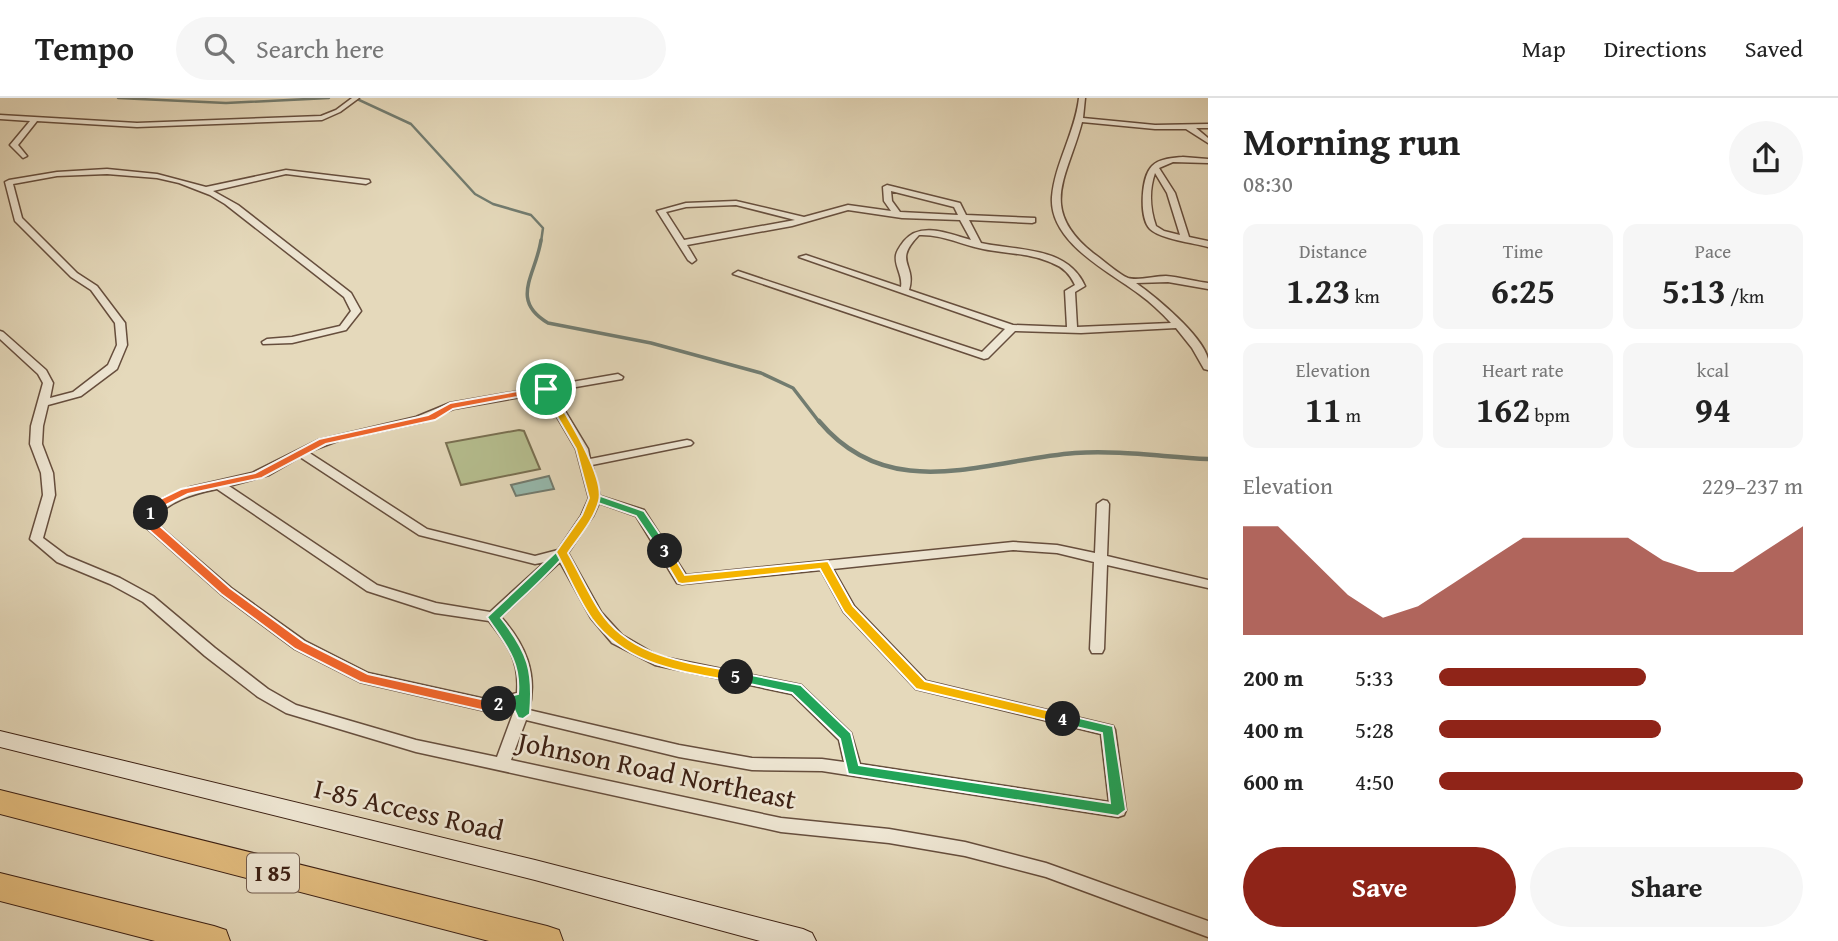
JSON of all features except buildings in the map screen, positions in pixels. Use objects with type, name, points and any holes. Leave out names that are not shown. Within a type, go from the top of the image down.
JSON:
[{"type":"highway","name":"I 85","points":[[0,802],[547,941]]},
{"type":"highway","points":[[0,887],[214,941]]},
{"type":"main road","name":"I-85 Access Road","points":[[0,738],[575,880],[803,941]]},
{"type":"street","points":[[0,117],[151,125],[322,118],[356,98]]},
{"type":"street","points":[[1082,98],[1080,120],[1056,197],[1058,216],[1069,235],[1153,300],[1180,325],[1200,350],[1208,367]]},
{"type":"street","points":[[23,156],[14,145],[34,120]]},
{"type":"street","points":[[1080,120],[1143,127],[1208,126]]},
{"type":"street","points":[[1189,127],[1208,141]]},
{"type":"street","points":[[1208,161],[1177,158],[1166,160],[1154,167],[1146,181],[1149,221],[1152,227],[1161,233],[1208,244]]},
{"type":"street","points":[[1154,167],[1171,193],[1185,238]]},
{"type":"street","points":[[45,402],[77,394],[113,367],[122,345],[120,323],[94,288],[74,275],[18,219],[9,182],[46,175],[109,171],[146,173],[205,190],[229,204],[348,295],[356,311],[343,328],[292,340],[267,342]]},
{"type":"street","points":[[205,190],[286,172],[366,182]]},
{"type":"street","points":[[897,214],[888,201],[887,187],[957,205],[977,244]]},
{"type":"street","points":[[692,260],[661,211],[686,205],[736,203],[806,219]]},
{"type":"street","points":[[683,243],[806,219],[848,207],[897,214],[1031,220]]},
{"type":"street","points":[[904,291],[908,284],[899,253],[902,245],[917,233],[937,234],[977,244],[1012,248],[1065,266],[1080,286],[1070,291],[1068,306],[1072,330]]},
{"type":"street","points":[[803,257],[1012,328],[1072,330],[1180,325]]},
{"type":"street","points":[[737,274],[984,356],[1012,328]]},
{"type":"street","points":[[1127,281],[1168,279],[1208,286]]},
{"type":"street","name":"Johnson Road Northeast","points":[[0,334],[42,372],[48,383],[37,426],[37,444],[47,472],[49,495],[36,539],[46,548],[148,599],[209,652],[263,693],[291,709],[416,746],[781,825],[889,836],[965,849],[1046,870],[1208,929]]},
{"type":"street","points":[[523,714],[515,698],[490,706],[365,678],[300,645],[226,591],[145,520],[156,505],[185,492],[258,475],[323,442],[431,418],[450,406],[618,377]]},
{"type":"street","points":[[493,617],[562,552],[587,516],[595,498],[582,449],[546,389]]},
{"type":"street","points":[[586,464],[687,443]]},
{"type":"street","points":[[300,452],[423,531],[535,561],[562,552]]},
{"type":"street","points":[[219,485],[372,588],[435,608],[493,617],[515,644],[526,683],[523,714],[502,764]]},
{"type":"street","points":[[595,498],[640,513],[682,580],[1013,545],[1057,549],[1208,584]]},
{"type":"street","points":[[1097,649],[1103,504]]},
{"type":"street","points":[[562,552],[596,615],[617,639],[655,660],[796,689],[846,737],[853,770]]},
{"type":"street","points":[[523,714],[679,751],[752,764],[822,765],[1118,810],[1108,730],[921,685],[849,609],[824,564]]},
{"type":"green space","points":[[524,431],[540,469],[461,485],[446,443]]},
{"type":"water","points":[[549,476],[554,489],[516,496],[511,485]]},
{"type":"waterway","points":[[118,98],[226,103],[329,98]]},
{"type":"waterway","points":[[355,98],[411,124],[475,194],[493,204],[531,215],[543,228],[541,242]]},
{"type":"waterway","points":[[541,240],[527,296],[536,314],[548,323],[651,343],[761,373],[793,388],[820,423]]},
{"type":"waterway","points":[[819,421],[847,447],[876,463],[907,470],[940,472],[1092,452],[1208,459]]},
{"type":"route","points":[[546,389],[450,406],[431,418],[323,442],[258,475],[185,492],[156,505],[145,520],[226,591],[300,645],[365,678],[490,706],[515,698],[523,714],[526,683],[515,644],[493,617],[562,552],[587,516],[595,498],[640,513],[682,580],[824,564],[849,609],[921,685],[1108,730],[1118,810],[853,770],[846,737],[796,689],[655,660],[617,639],[596,615],[562,552],[587,516],[595,498],[582,449],[546,389]]}]
